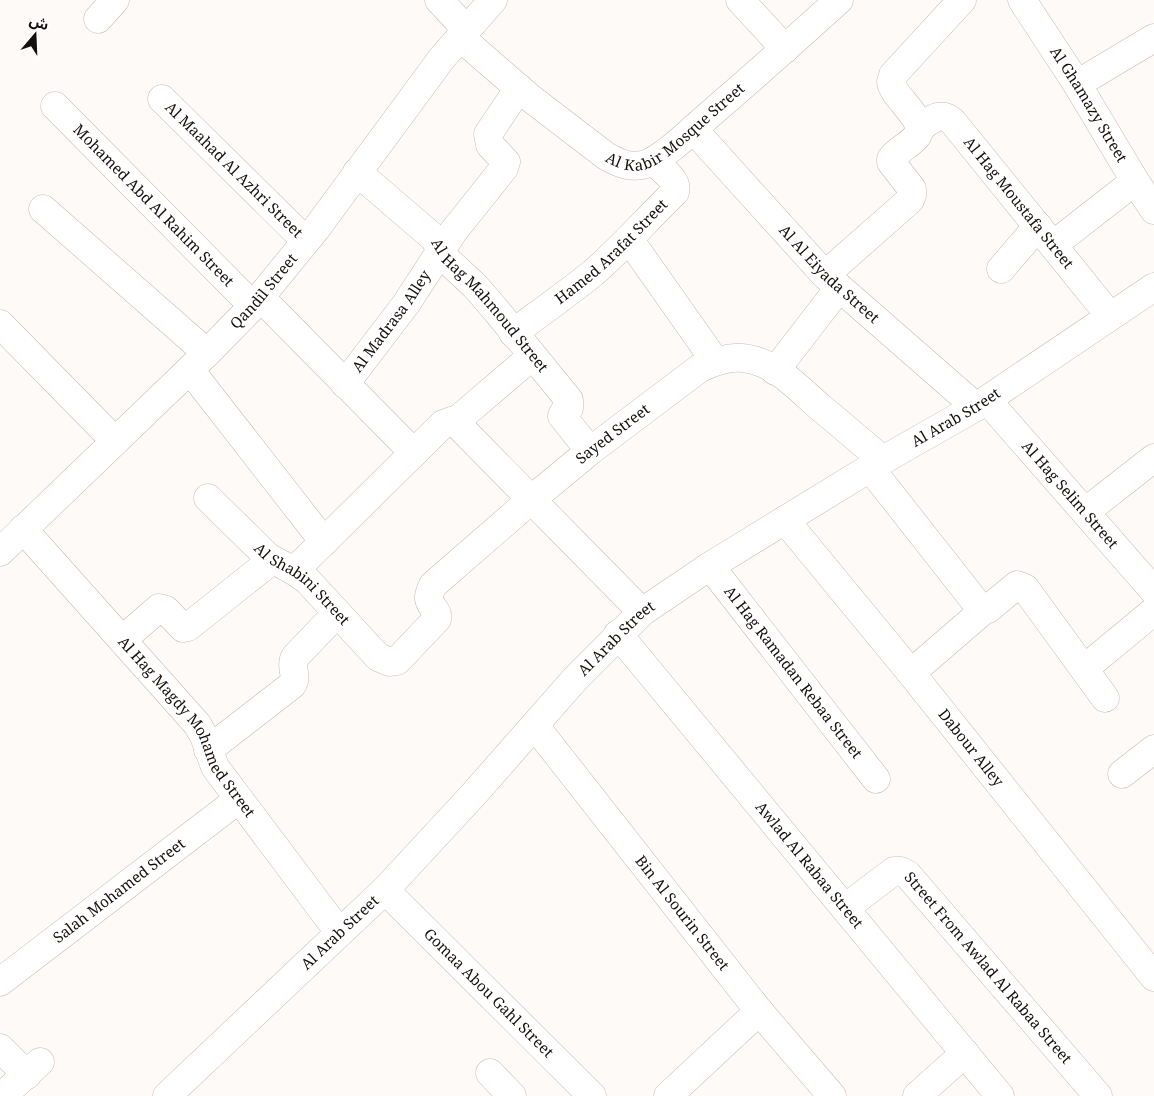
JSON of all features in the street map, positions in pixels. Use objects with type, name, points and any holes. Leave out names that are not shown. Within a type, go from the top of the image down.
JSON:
[{"type":"street","name":"Al Kabir Mosque Street","points":[[439,0],[463,33],[519,88],[565,125],[618,163],[636,166],[653,161],[693,129],[839,0]]},
{"type":"street","name":"Qandil Street","points":[[0,552],[199,361],[256,301],[306,241],[431,72],[493,0]]},
{"type":"street","points":[[740,0],[785,49]]},
{"type":"street","points":[[775,371],[832,282],[910,200],[912,189],[891,162],[891,159],[918,135],[920,128],[891,82],[893,75],[962,0]]},
{"type":"street","name":"Al Ghamazy Street","points":[[1022,0],[1077,84],[1154,210]]},
{"type":"street","points":[[1077,84],[1154,38]]},
{"type":"street","name":"Al Madrasa Alley","points":[[345,384],[406,304],[440,249],[504,168],[506,162],[490,145],[488,134],[519,88]]},
{"type":"street","name":"Al Maahad Al Azhri Street","points":[[162,99],[306,241]]},
{"type":"street","name":"Mohamed Abd Al Rahim Street","points":[[55,106],[256,301],[345,384],[414,453]]},
{"type":"street","name":"Al Hag Moustafa Street","points":[[920,128],[934,117],[941,115],[948,117],[1110,316]]},
{"type":"street","name":"Al Al Eiyada Street","points":[[693,129],[832,282],[981,403]]},
{"type":"street","name":"Hamed Arafat Street","points":[[513,333],[555,303],[593,272],[629,239],[675,192],[674,182],[653,161]]},
{"type":"street","name":"Al Hag Mahmoud Street","points":[[357,172],[430,234],[447,260],[475,286],[495,309],[568,400],[569,408],[562,416],[590,451]]},
{"type":"street","points":[[1001,269],[1046,236],[1135,181]]},
{"type":"street","points":[[43,209],[199,361],[324,542]]},
{"type":"street","points":[[629,239],[715,361]]},
{"type":"street","name":"Al Arab Street","points":[[167,1096],[385,890],[535,726],[576,678],[642,612],[710,566],[876,464],[981,403],[1154,287]]},
{"type":"street","points":[[0,324],[115,441]]},
{"type":"street","points":[[456,423],[532,356]]},
{"type":"street","name":"Sayed Street","points":[[397,661],[437,619],[437,614],[428,599],[433,585],[590,451],[700,368],[715,361],[748,358],[762,363],[775,371],[787,379],[876,464]]},
{"type":"street","name":"Al Hag Selim Street","points":[[981,403],[1085,512],[1154,591]]},
{"type":"street","points":[[122,640],[159,608],[166,610],[183,628],[188,627],[283,565],[324,542],[443,424],[451,421],[456,423],[532,499],[642,612]]},
{"type":"street","points":[[1085,512],[1154,458]]},
{"type":"street","points":[[876,464],[979,607],[984,610]]},
{"type":"street","name":"Al Shabini Street","points":[[208,498],[283,565],[307,580],[378,657],[390,662],[397,661]]},
{"type":"street","name":"Dabour Alley","points":[[785,520],[911,673],[1154,977]]},
{"type":"street","name":"Al Hag Magdy Mohamed Street","points":[[23,529],[197,724],[204,736],[215,767],[339,932]]},
{"type":"street","name":"Al Hag Ramadan Rebaa Street","points":[[710,566],[876,779]]},
{"type":"street","points":[[911,673],[984,610],[1017,585],[1025,588],[1105,698]]},
{"type":"street","points":[[1084,669],[1154,611]]},
{"type":"street","points":[[208,750],[292,686],[296,679],[292,665],[295,657],[337,613]]},
{"type":"street","name":"Awlad Al Rabaa Street","points":[[618,634],[1000,1096]]},
{"type":"street","name":"Bin Al Sourin Street","points":[[535,726],[759,1011],[832,1096]]},
{"type":"street","points":[[1122,774],[1154,748]]},
{"type":"street","name":"Salah Mohamed Street","points":[[0,982],[239,799]]},
{"type":"street","name":"Street From Awlad Al Rabaa Street","points":[[845,908],[894,871],[901,871],[908,875],[1098,1096]]},
{"type":"street","name":"Gomaa Abou Gahl Street","points":[[385,890],[592,1096]]},
{"type":"street","points":[[668,1096],[759,1011]]},
{"type":"street","points":[[0,1048],[33,1068],[2,1096]]},
{"type":"street","points":[[917,1096],[965,1053]]},
{"type":"street","points":[[490,1073],[512,1096]]}]
